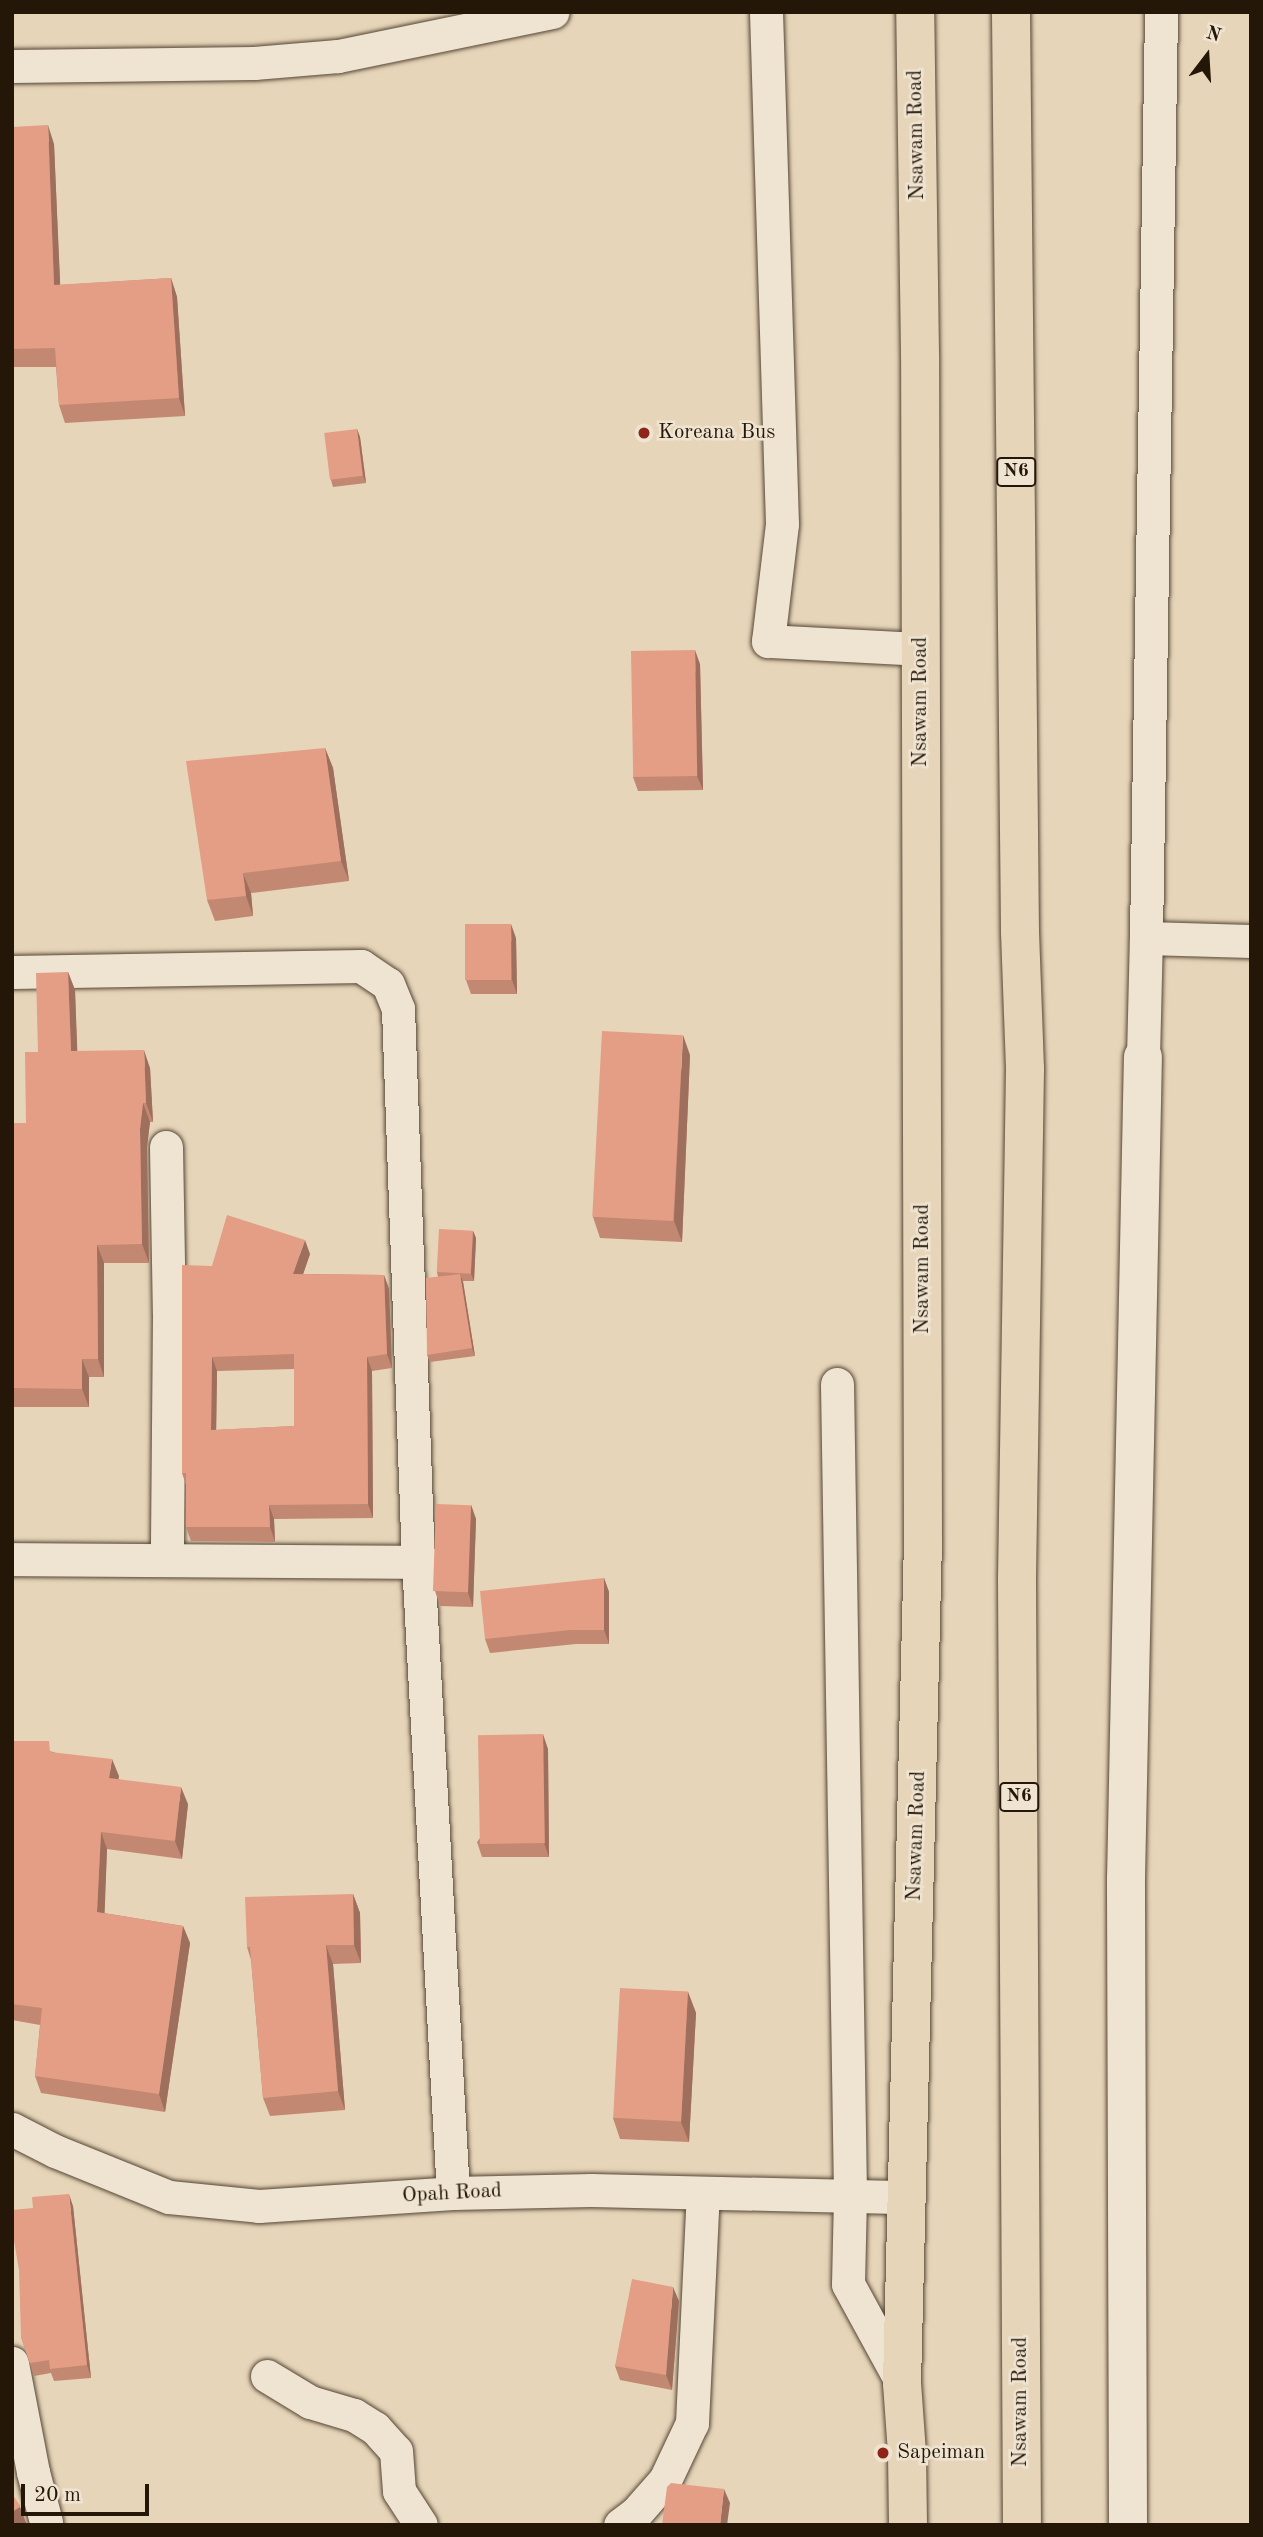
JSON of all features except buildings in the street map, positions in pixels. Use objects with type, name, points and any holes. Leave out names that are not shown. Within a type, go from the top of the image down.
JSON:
[{"type":"highway","name":"Nsawam Road","points":[[908,2525],[902,2383],[923,1620],[920,354],[915,12]]},
{"type":"highway","name":"Nsawam Road","points":[[1012,12],[1020,932],[1025,1069],[1017,1579],[1022,2525]]},
{"type":"main road","points":[[1128,2525],[1126,1879],[1143,1058]]},
{"type":"street","points":[[12,66],[254,63],[338,56],[553,12]]},
{"type":"street","points":[[766,12],[782,524],[768,642],[921,649]]},
{"type":"street","points":[[1143,1058],[1161,12]]},
{"type":"street","points":[[1146,938],[1251,941]]},
{"type":"street","points":[[12,972],[361,966],[388,984],[398,1009],[418,1562],[453,2193]]},
{"type":"street","points":[[166,1147],[169,1313],[167,1560]]},
{"type":"street","points":[[837,1384],[850,2196],[848,2284],[902,2383]]},
{"type":"street","points":[[12,1559],[418,1562]]},
{"type":"street","name":"Opah Road","points":[[13,2131],[169,2197],[259,2206],[453,2193],[591,2190],[908,2197]]},
{"type":"street","points":[[620,2525],[636,2513],[665,2480],[692,2423],[703,2193]]},
{"type":"street","points":[[12,2363],[33,2472],[46,2522]]},
{"type":"street","points":[[267,2376],[310,2402],[354,2415],[375,2428],[396,2451],[399,2491],[421,2525]]},
{"type":"place","name":"Koreana Bus","points":[[644,433]]},
{"type":"place","name":"Sapeiman","points":[[883,2453]]}]
